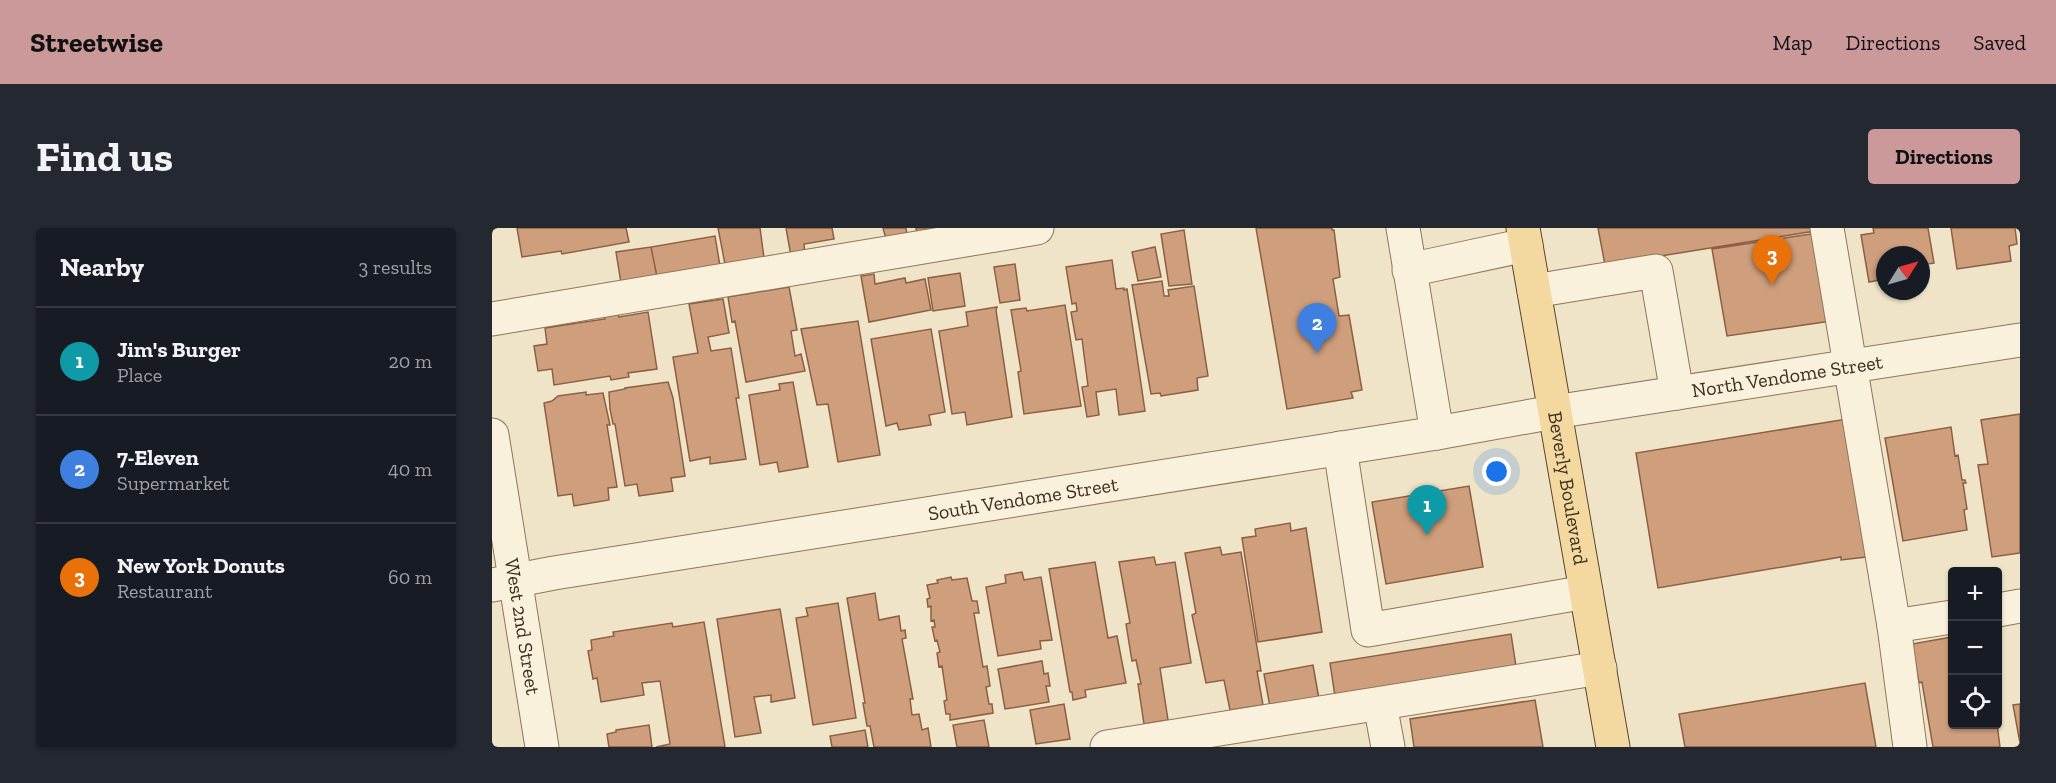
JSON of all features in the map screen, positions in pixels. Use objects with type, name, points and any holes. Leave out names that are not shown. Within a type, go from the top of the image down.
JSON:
[{"type":"main road","name":"Beverly Boulevard","points":[[1525,237],[1612,747]]},
{"type":"street","points":[[492,318],[1037,228]]},
{"type":"street","points":[[1402,228],[1437,433]]},
{"type":"street","points":[[1827,228],[1894,626],[1910,747]]},
{"type":"street","points":[[1409,270],[1525,237]]},
{"type":"street","points":[[1534,291],[1656,271],[1677,393]]},
{"type":"street","name":"North Vendome Street","points":[[1554,412],[2020,340]]},
{"type":"street","name":"South Vendome Street","points":[[503,582],[1437,433],[1554,412]]},
{"type":"street","name":"West 2nd Street","points":[[492,435],[503,582],[542,747]]},
{"type":"street","points":[[1340,448],[1368,630],[1586,592]]},
{"type":"street","points":[[2002,609],[2020,606]]},
{"type":"street","points":[[1894,626],[1948,618]]},
{"type":"street","points":[[1107,747],[1599,668]]},
{"type":"street","points":[[1380,704],[1388,747]]},
{"type":"building","points":[[517,228],[626,228],[629,242],[562,254],[561,251],[522,257]]},
{"type":"building","points":[[718,228],[760,228],[764,258],[725,264]]},
{"type":"building","points":[[786,228],[832,228],[834,239],[804,244],[805,254],[791,256]]},
{"type":"building","points":[[883,228],[906,228],[907,235],[886,239]]},
{"type":"building","points":[[916,228],[940,228],[918,239]]},
{"type":"building","points":[[1256,228],[1332,228],[1334,230],[1340,277],[1333,279],[1339,316],[1349,315],[1362,390],[1351,392],[1353,398],[1287,409]]},
{"type":"building","points":[[1598,228],[1815,228],[1815,231],[1605,265]]},
{"type":"building","points":[[1873,228],[1928,228],[1934,263],[1930,264],[1930,246],[1876,246],[1876,281],[1869,282],[1861,235],[1874,233]]},
{"type":"building","points":[[1951,228],[2015,228],[2017,244],[2009,246],[2011,261],[1957,269]]},
{"type":"building","points":[[1184,230],[1192,284],[1169,286],[1161,234]]},
{"type":"building","points":[[1817,233],[1831,321],[1727,336],[1712,249]]},
{"type":"building","points":[[715,236],[720,266],[657,277],[651,247]]},
{"type":"building","points":[[651,247],[657,277],[621,283],[616,252]]},
{"type":"building","points":[[1155,247],[1161,277],[1138,281],[1132,252]]},
{"type":"building","points":[[1112,260],[1116,289],[1127,289],[1145,411],[1119,415],[1116,389],[1096,392],[1099,415],[1087,417],[1082,387],[1088,386],[1082,339],[1076,340],[1071,312],[1077,311],[1076,303],[1072,304],[1066,267]]},
{"type":"building","points":[[1015,264],[1020,300],[1000,303],[994,267]]},
{"type":"building","points":[[960,273],[965,306],[933,311],[928,278]]},
{"type":"building","points":[[874,274],[875,284],[905,278],[906,283],[925,279],[931,310],[869,322],[861,276]]},
{"type":"building","points":[[1162,281],[1164,296],[1169,296],[1168,290],[1194,286],[1208,376],[1197,378],[1198,390],[1161,396],[1160,393],[1151,394],[1132,285]]},
{"type":"building","points":[[789,287],[797,330],[791,331],[795,356],[801,354],[805,371],[746,382],[735,321],[732,322],[728,297]]},
{"type":"building","points":[[723,299],[729,333],[708,337],[711,351],[731,348],[746,459],[710,464],[710,457],[690,461],[673,357],[698,353],[689,304]]},
{"type":"building","points":[[1065,305],[1081,406],[1024,414],[1018,372],[1021,371],[1011,310],[1026,308],[1027,311]]},
{"type":"building","points":[[997,307],[1012,417],[967,425],[965,412],[952,414],[939,331],[968,326],[966,312]]},
{"type":"building","points":[[648,312],[657,369],[628,373],[629,377],[611,380],[610,376],[554,385],[552,369],[538,371],[534,346],[547,344],[545,328],[605,319],[604,316],[618,314],[619,317]]},
{"type":"building","points":[[858,321],[880,455],[838,462],[828,404],[817,405],[801,329]]},
{"type":"building","points":[[931,329],[945,412],[929,415],[931,425],[899,430],[897,423],[886,426],[871,339]]},
{"type":"building","points":[[668,382],[673,398],[685,476],[671,478],[673,491],[639,496],[637,484],[625,486],[615,424],[613,424],[610,409],[609,392]]},
{"type":"building","points":[[793,382],[808,467],[779,472],[777,462],[760,465],[749,395],[780,390],[779,384]]},
{"type":"building","points":[[586,392],[586,395],[603,393],[610,425],[607,425],[617,487],[608,488],[609,500],[574,506],[572,494],[558,496],[544,403],[558,396]]},
{"type":"building","points":[[2020,414],[2020,553],[1992,557],[1978,465],[1988,464],[1981,420]]},
{"type":"building","points":[[1847,419],[1866,557],[1841,560],[1841,557],[1658,588],[1636,453]]},
{"type":"building","points":[[1951,427],[1955,456],[1958,455],[1962,480],[1966,483],[1963,483],[1967,530],[1903,541],[1885,438]]},
{"type":"building","points":[[1469,486],[1483,567],[1386,584],[1372,502]]},
{"type":"building","points":[[1290,523],[1291,531],[1306,528],[1322,632],[1258,642],[1242,538],[1256,536],[1255,529]]},
{"type":"building","points":[[1220,547],[1222,555],[1241,552],[1261,671],[1257,671],[1263,705],[1230,710],[1224,680],[1206,683],[1192,615],[1196,613],[1185,553]]},
{"type":"building","points":[[1154,557],[1156,565],[1175,562],[1191,663],[1160,668],[1168,720],[1144,724],[1138,684],[1141,684],[1136,660],[1132,661],[1126,624],[1130,623],[1119,562]]},
{"type":"building","points":[[1095,562],[1108,638],[1117,636],[1126,683],[1085,690],[1086,697],[1073,700],[1049,569]]},
{"type":"building","points":[[1022,572],[1024,580],[1041,577],[1052,640],[1040,641],[1041,649],[998,656],[986,587],[1006,583],[1005,575]]},
{"type":"building","points":[[951,577],[952,580],[967,578],[972,601],[977,601],[979,613],[974,613],[983,667],[987,666],[990,686],[986,687],[993,713],[950,720],[950,714],[946,714],[944,701],[947,700],[942,666],[939,667],[937,653],[940,652],[932,627],[935,627],[934,620],[931,621],[931,606],[928,607],[927,599],[930,598],[927,585]]},
{"type":"building","points":[[875,593],[879,620],[899,616],[901,631],[905,630],[906,638],[902,639],[913,699],[910,699],[912,715],[919,714],[922,730],[928,728],[931,747],[874,747],[870,726],[867,726],[847,598]]},
{"type":"building","points":[[838,603],[856,718],[813,725],[796,618],[808,616],[806,608]]},
{"type":"building","points":[[780,609],[795,698],[771,702],[771,695],[754,697],[761,733],[735,737],[717,619]]},
{"type":"building","points":[[704,622],[725,747],[656,747],[670,744],[660,681],[642,683],[644,695],[601,702],[597,678],[593,679],[588,651],[592,650],[591,640],[614,636],[613,632],[672,623],[673,627]]},
{"type":"building","points":[[1511,634],[1517,673],[1336,703],[1330,663]]},
{"type":"building","points":[[1948,638],[1948,729],[1998,729],[2000,747],[1933,747],[1922,682],[1919,683],[1912,644]]},
{"type":"building","points":[[1042,661],[1044,674],[1048,673],[1050,686],[1046,686],[1049,702],[1005,709],[998,669]]},
{"type":"building","points":[[1313,665],[1319,699],[1270,707],[1264,674]]},
{"type":"building","points":[[1865,683],[1876,747],[1685,747],[1679,714]]},
{"type":"building","points":[[1535,700],[1543,747],[1414,747],[1410,719]]},
{"type":"building","points":[[1064,704],[1070,739],[1036,744],[1030,710]]},
{"type":"building","points":[[2020,704],[2020,743],[2013,705]]},
{"type":"building","points":[[984,720],[989,747],[957,747],[953,725]]},
{"type":"building","points":[[649,725],[652,747],[609,747],[607,734],[616,732],[616,730]]},
{"type":"building","points":[[865,730],[868,747],[832,747],[830,736]]},
{"type":"place","name":"New York Donuts","points":[[1772,285]]},
{"type":"place","name":"7-Eleven","points":[[1317,353]]},
{"type":"place","name":"Jim's Burger","points":[[1427,535]]}]
